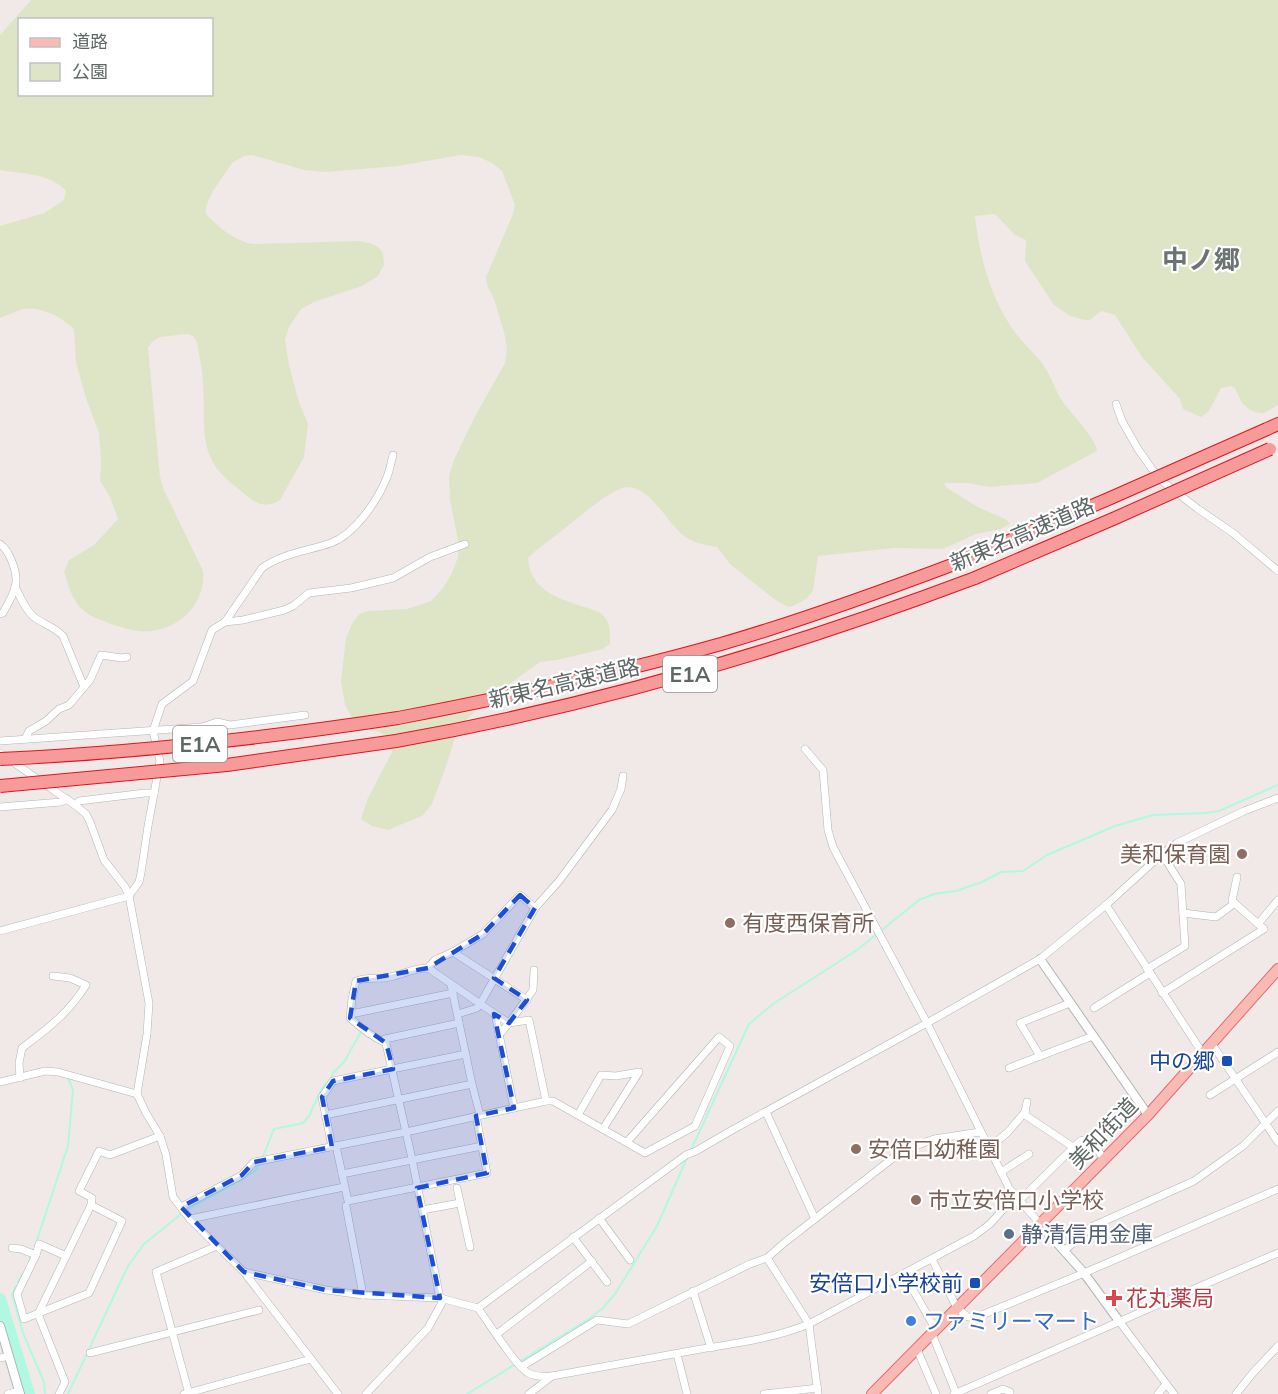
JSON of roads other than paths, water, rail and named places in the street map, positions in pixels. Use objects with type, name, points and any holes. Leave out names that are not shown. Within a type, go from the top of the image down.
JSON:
[{"type":"highway","name":"新東名高速道路","points":[[0,759],[225,742],[398,718],[541,689],[721,644],[815,615],[957,563],[1272,426]]},
{"type":"highway","name":"新東名高速道路","points":[[0,786],[227,765],[396,741],[446,733],[632,690],[723,664],[865,618],[975,578],[1274,447]]},
{"type":"main road","name":"美和街道","points":[[872,1394],[1148,1115],[1278,969]]},
{"type":"street","points":[[1116,404],[1122,421],[1138,449],[1163,482],[1233,533],[1278,571]]},
{"type":"street","points":[[0,931],[129,896],[139,882],[141,873],[160,761],[153,731],[162,704],[193,681],[212,630],[225,622],[262,568],[283,556],[343,537],[361,518],[380,493],[393,455]]},
{"type":"street","points":[[0,543],[10,555],[16,578],[15,587],[3,613],[0,614]]},
{"type":"street","points":[[225,622],[284,610],[309,593],[351,588],[393,578],[430,557],[465,544]]},
{"type":"street","points":[[15,587],[23,604],[33,616],[58,630],[63,636],[84,687]]},
{"type":"street","points":[[25,739],[29,731],[46,721],[59,708],[69,705],[96,669],[101,655],[127,657]]},
{"type":"street","points":[[0,741],[202,728],[217,722],[230,725],[305,715]]},
{"type":"street","points":[[805,749],[823,770],[828,830],[833,847],[927,1023],[1009,1188],[1084,1273],[1174,1394]]},
{"type":"street","points":[[0,753],[86,814],[104,860],[125,887],[129,896],[149,1003],[147,1034],[137,1094],[160,1136],[166,1155],[173,1197],[190,1219],[244,1272],[338,1394]]},
{"type":"street","points":[[458,1014],[477,1008],[480,1004],[535,908],[559,881],[612,810],[621,789],[623,776]]},
{"type":"street","points":[[75,805],[79,801],[154,793]]},
{"type":"street","points":[[478,1308],[686,1155],[1040,959],[1177,843],[1244,811],[1278,798]]},
{"type":"street","points":[[0,807],[61,802],[67,799]]},
{"type":"street","points":[[1094,1008],[1185,946],[1181,884],[1162,854]]},
{"type":"street","points":[[1162,993],[1264,929],[1232,901],[1237,877]]},
{"type":"street","points":[[428,968],[435,960],[483,934],[519,895],[535,908]]},
{"type":"street","points":[[1258,924],[1278,900]]},
{"type":"street","points":[[1183,913],[1216,917],[1235,903]]},
{"type":"street","points":[[1106,905],[1203,1054]]},
{"type":"street","points":[[453,952],[527,1000]]},
{"type":"street","points":[[1040,959],[1148,1115]]},
{"type":"street","points":[[386,1043],[363,1030],[350,1018],[356,981],[364,978],[387,978],[417,968],[428,968],[509,1023],[529,1020],[546,1101]]},
{"type":"street","points":[[499,1035],[533,990],[534,970]]},
{"type":"street","points":[[20,1078],[19,1063],[22,1048],[58,1020],[77,1000],[86,985],[70,978],[53,976]]},
{"type":"street","points":[[451,985],[458,1014],[459,1023],[466,1054],[478,1116],[487,1173],[348,1201],[322,1096],[333,1081],[466,1054]]},
{"type":"street","points":[[351,1014],[453,993]]},
{"type":"street","points":[[1040,1056],[1020,1023],[1070,1003]]},
{"type":"street","points":[[495,1014],[514,1108]]},
{"type":"street","points":[[366,1394],[428,1328],[442,1299],[385,1039],[459,1023]]},
{"type":"street","points":[[1009,1068],[1093,1036]]},
{"type":"street","points":[[181,1207],[242,1174],[254,1162],[546,1101],[553,1101],[645,1152],[695,1126],[730,1046],[719,1037],[627,1142]]},
{"type":"street","points":[[1212,1044],[1278,1142]]},
{"type":"street","points":[[1210,1095],[1278,1052]]},
{"type":"street","points":[[0,1082],[45,1071],[58,1072],[137,1094]]},
{"type":"street","points":[[578,1115],[600,1075],[616,1076],[639,1072],[603,1129]]},
{"type":"street","points":[[325,1115],[471,1084]]},
{"type":"street","points":[[989,1148],[1008,1132],[1025,1112],[1027,1102]]},
{"type":"street","points":[[1064,1251],[1091,1227],[1194,1181],[1243,1146],[1278,1111]]},
{"type":"street","points":[[766,1112],[815,1219]]},
{"type":"street","points":[[1025,1112],[1025,1115],[1073,1147]]},
{"type":"street","points":[[521,1366],[597,1320],[628,1324],[693,1291],[767,1258],[902,1151],[934,1139],[981,1132]]},
{"type":"street","points":[[60,1394],[65,1382],[38,1314],[91,1205],[92,1198],[79,1191],[99,1151],[111,1155],[160,1136]]},
{"type":"street","points":[[244,1272],[326,1290],[363,1295],[442,1299],[478,1308],[525,1371],[541,1377],[552,1376],[711,1348],[794,1330],[974,1236],[990,1224],[1006,1206],[1019,1201],[1080,1141],[1089,1139],[1104,1160]]},
{"type":"street","points":[[342,1174],[482,1146]]},
{"type":"street","points":[[1000,1172],[1029,1154]]},
{"type":"street","points":[[190,1219],[344,1187]]},
{"type":"street","points":[[458,1188],[470,1247]]},
{"type":"street","points":[[932,1259],[957,1308],[968,1317],[977,1317],[1278,1189]]},
{"type":"street","points":[[422,1210],[460,1203]]},
{"type":"street","points":[[66,1256],[39,1244],[17,1294],[24,1319],[89,1293],[122,1221],[91,1205]]},
{"type":"street","points":[[346,1206],[363,1295]]},
{"type":"street","points":[[599,1218],[630,1260]]},
{"type":"street","points":[[573,1237],[608,1282]]},
{"type":"street","points":[[217,1246],[156,1272],[187,1394],[312,1359]]},
{"type":"street","points":[[12,1248],[36,1255]]},
{"type":"street","points":[[904,1274],[934,1332],[955,1394],[1278,1253]]},
{"type":"street","points":[[764,1394],[818,1391],[809,1324],[767,1258]]},
{"type":"street","points":[[497,1334],[592,1261]]},
{"type":"street","points":[[693,1291],[711,1348]]},
{"type":"street","points":[[90,1353],[260,1310]]},
{"type":"street","points":[[0,1326],[4,1357],[20,1392],[8,1394]]},
{"type":"street","points":[[1236,1394],[1278,1346]]},
{"type":"street","points":[[917,1349],[936,1394]]},
{"type":"street","points":[[677,1354],[687,1394]]},
{"type":"street","points":[[529,1394],[552,1376]]},
{"type":"street","points":[[1158,1394],[1166,1384]]},
{"type":"street","points":[[991,1394],[1003,1389],[1010,1394]]},
{"type":"waterway","points":[[691,1150],[749,1024],[773,1004],[857,950],[919,900],[934,894],[956,891],[982,882],[1001,872],[1023,871],[1047,855],[1115,826],[1153,815],[1219,811],[1278,785]]},
{"type":"waterway","points":[[262,1159],[274,1129],[303,1123],[309,1116],[321,1090],[344,1062],[361,1032]]},
{"type":"waterway","points":[[36,1243],[68,1146],[73,1090],[68,1078]]},
{"type":"waterway","points":[[467,1394],[589,1319],[603,1308],[615,1294],[657,1226],[687,1158]]},
{"type":"waterway","points":[[68,1394],[128,1266],[144,1244],[180,1215],[246,1177],[256,1170],[259,1164]]},
{"type":"waterway","points":[[29,1262],[30,1258]]},
{"type":"waterway","points":[[18,1282],[22,1275]]},
{"type":"waterway","points":[[16,1286],[12,1294],[23,1333],[44,1382],[45,1394]]},
{"type":"waterway","points":[[0,1299],[29,1394]]},
{"type":"place","name":"美和保育園","points":[[1242,854]]},
{"type":"place","name":"有度西保育所","points":[[730,923]]},
{"type":"place","name":"中の郷","points":[[1227,1061]]},
{"type":"place","name":"安倍口幼稚園","points":[[856,1149]]},
{"type":"place","name":"市立安倍口小学校","points":[[916,1200]]},
{"type":"place","name":"静清信用金庫","points":[[1009,1234]]},
{"type":"place","name":"安倍口小学校前","points":[[975,1283]]},
{"type":"place","name":"花丸薬局","points":[[1114,1298]]},
{"type":"place","name":"ファミリーマート","points":[[911,1321]]},
{"type":"district","name":"中ノ郷","points":[[1201,259]]}]
